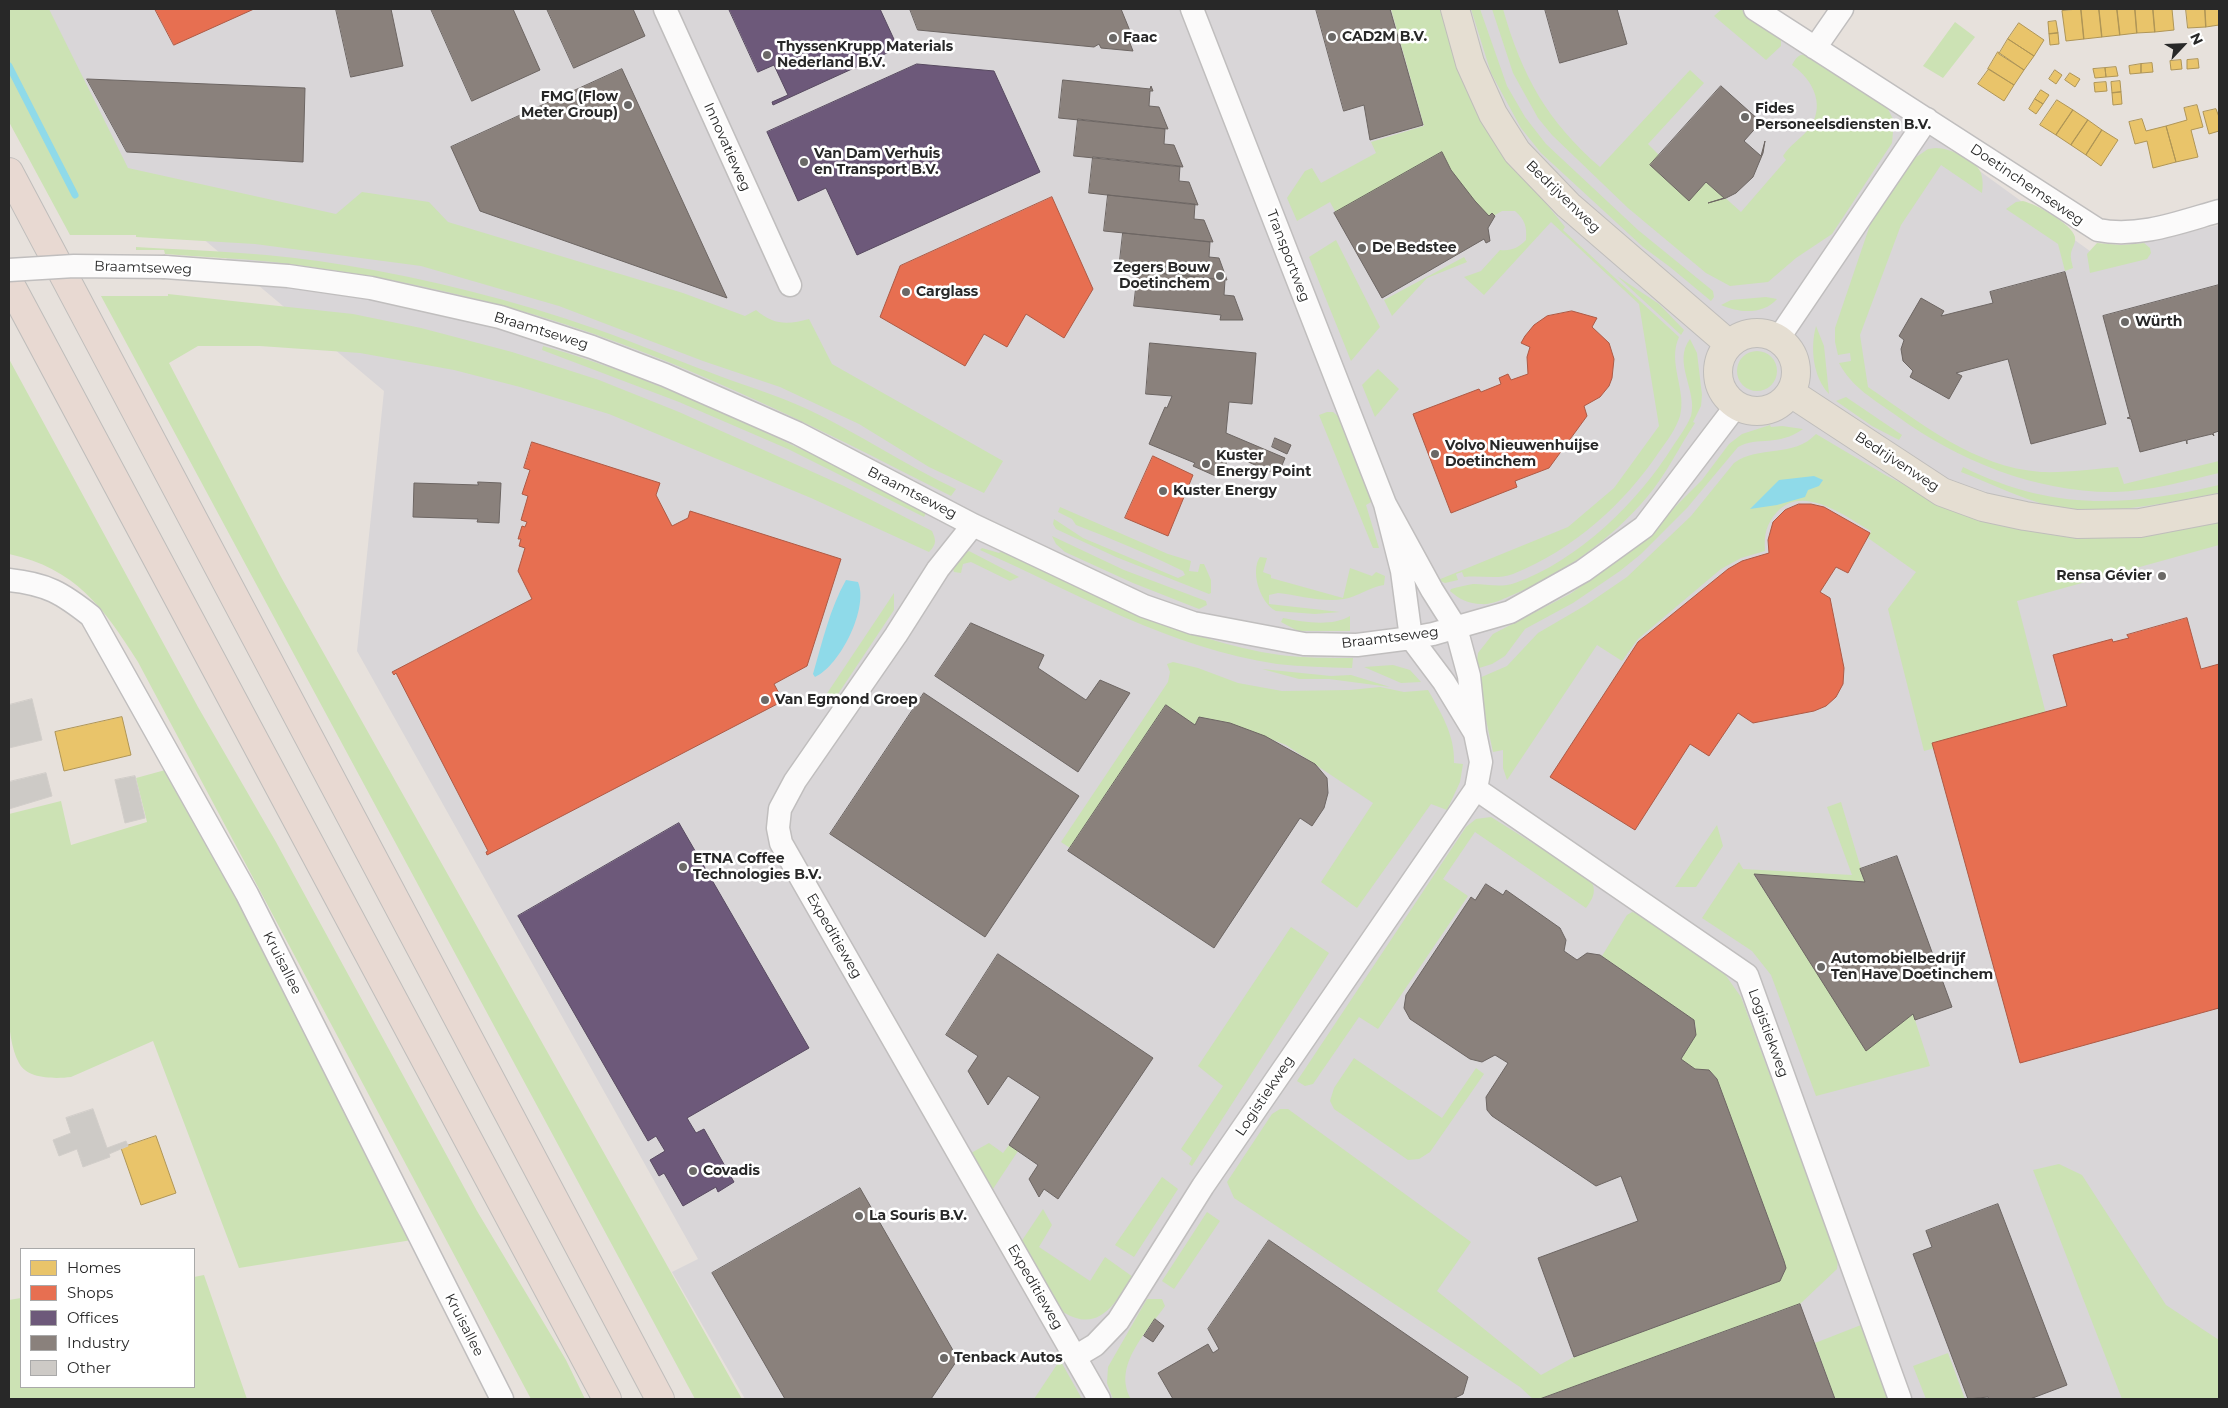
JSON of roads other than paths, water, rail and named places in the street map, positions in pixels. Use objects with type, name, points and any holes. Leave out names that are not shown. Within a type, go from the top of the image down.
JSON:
[{"type":"highway","points":[[9,172],[660,1399]]},
{"type":"highway","points":[[9,282],[607,1399]]},
{"type":"highway","points":[[9,294],[38,336]]},
{"type":"main road","name":"Bedrijvenweg","points":[[1455,9],[1470,63],[1493,114],[1517,152],[1568,205],[1729,344]]},
{"type":"main road","points":[[1752,333],[1766,334],[1778,339],[1789,350],[1796,363],[1796,379],[1791,393],[1780,404],[1766,411],[1750,411],[1736,406],[1724,394],[1718,377],[1719,360],[1729,344],[1740,337],[1752,333]]},
{"type":"main road","name":"Bedrijvenweg","points":[[1791,393],[1942,492],[1983,507],[2077,524],[2140,523],[2219,508]]},
{"type":"street","name":"Innovatieweg","points":[[665,9],[790,285]]},
{"type":"street","name":"Transportweg","points":[[1192,9],[1385,504],[1402,570],[1411,638]]},
{"type":"street","name":"Doetinchemseweg","points":[[1755,9],[2098,230],[2112,233],[2140,232],[2219,212]]},
{"type":"street","points":[[1816,48],[1842,9]]},
{"type":"street","points":[[1778,339],[1927,120]]},
{"type":"street","name":"Braamtseweg","points":[[9,270],[74,266],[165,267],[288,276],[371,288],[509,320],[592,347],[727,402],[797,433],[973,525],[1144,606],[1193,622],[1304,644],[1357,645],[1411,638],[1456,628],[1510,612],[1583,571],[1644,527],[1736,406]]},
{"type":"street","name":"Transportweg","points":[[1385,504],[1432,590],[1456,628]]},
{"type":"street","name":"Expeditieweg","points":[[973,525],[938,569],[896,635],[795,781],[780,809],[778,828],[781,843],[1075,1357]]},
{"type":"street","name":"Kruisallee","points":[[9,580],[32,582],[64,594],[91,616],[246,894],[502,1399]]},
{"type":"street","name":"Logistiekweg","points":[[1075,1357],[1095,1345],[1118,1321],[1203,1186],[1476,789],[1481,762],[1469,676],[1456,628]]},
{"type":"street","name":"Logistiekweg","points":[[1411,638],[1444,682],[1476,734]]},
{"type":"street","name":"Logistiekweg","points":[[1476,789],[1747,975],[1900,1399]]},
{"type":"street","points":[[1075,1357],[1099,1399]]},
{"type":"water","points":[[1814,476],[1823,480],[1819,486],[1808,490],[1805,497],[1777,505],[1750,509],[1779,480]]},
{"type":"water","points":[[846,580],[858,582],[860,593],[856,621],[834,661],[815,677],[813,674],[827,626],[835,602]]},
{"type":"waterway","points":[[9,66],[75,195]]},
{"type":"place","name":"CAD2M B.V.","points":[[1332,37]]},
{"type":"place","name":"Faac","points":[[1113,38]]},
{"type":"place","name":"ThyssenKrupp Materials Nederland B.V.","points":[[767,55]]},
{"type":"place","name":"FMG (Flow Meter Group)","points":[[628,105]]},
{"type":"place","name":"Fides Personeelsdiensten B.V.","points":[[1745,117]]},
{"type":"place","name":"Van Dam Verhuis en Transport B.V.","points":[[804,162]]},
{"type":"place","name":"De Bedstee","points":[[1362,248]]},
{"type":"place","name":"Zegers Bouw Doetinchem","points":[[1220,276]]},
{"type":"place","name":"Carglass","points":[[906,292]]},
{"type":"place","name":"Würth","points":[[2125,322]]},
{"type":"place","name":"Volvo Nieuwenhuijse Doetinchem","points":[[1435,454]]},
{"type":"place","name":"Kuster Energy Point","points":[[1206,464]]},
{"type":"place","name":"Kuster Energy","points":[[1163,491]]},
{"type":"place","name":"Rensa Gévier","points":[[2162,576]]},
{"type":"place","name":"Van Egmond Groep","points":[[765,700]]},
{"type":"place","name":"ETNA Coffee Technologies B.V.","points":[[683,867]]},
{"type":"place","name":"Automobielbedrijf Ten Have Doetinchem","points":[[1821,967]]},
{"type":"place","name":"Covadis","points":[[693,1171]]},
{"type":"place","name":"La Souris B.V.","points":[[859,1216]]},
{"type":"place","name":"Tenback Autos","points":[[944,1358]]}]
